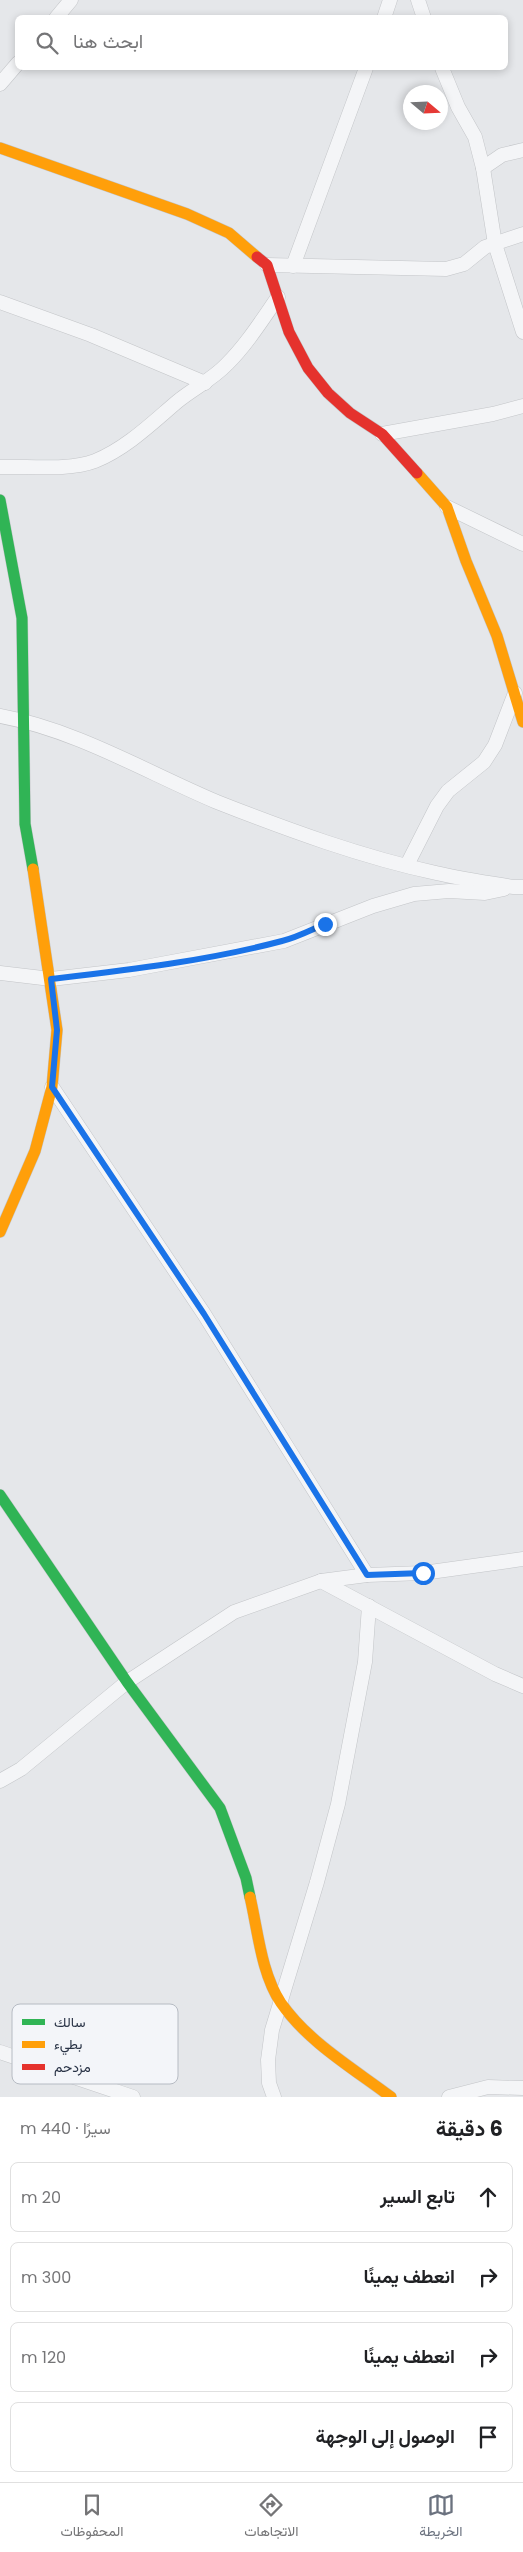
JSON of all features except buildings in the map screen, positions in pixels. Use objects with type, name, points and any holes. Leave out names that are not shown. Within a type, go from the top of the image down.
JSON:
[{"type":"street","points":[[58,15],[71,0]]},
{"type":"street","points":[[385,15],[390,0]]},
{"type":"street","points":[[418,0],[423,15]]},
{"type":"street","points":[[0,84],[15,66]]},
{"type":"street","points":[[293,266],[365,70]]},
{"type":"street","points":[[443,70],[458,107],[474,137],[483,168],[495,244],[523,332]]},
{"type":"street","points":[[0,148],[187,214],[229,233],[267,265],[289,332],[313,374],[328,393],[350,414],[382,434],[448,507],[523,544]]},
{"type":"street","points":[[483,168],[502,155],[523,150]]},
{"type":"street","points":[[267,265],[446,269],[464,264],[485,247],[523,234]]},
{"type":"street","points":[[0,467],[77,466],[95,461],[146,429],[180,400],[227,365],[248,342],[278,297]]},
{"type":"street","points":[[0,302],[92,335],[205,383]]},
{"type":"street","points":[[382,434],[493,414],[523,406]]},
{"type":"street","points":[[0,500],[22,618],[25,824],[51,979],[57,1030],[52,1087],[36,1152],[0,1232]]},
{"type":"street","points":[[448,507],[466,560],[497,636],[523,722]]},
{"type":"street","points":[[407,865],[436,806],[448,791],[484,762],[495,745],[515,693]]},
{"type":"street","points":[[0,716],[25,721],[89,744],[216,801],[329,843],[435,873],[519,887]]},
{"type":"street","points":[[0,973],[51,979],[129,970],[284,941],[372,906],[414,894],[449,891],[485,893],[519,887]]},
{"type":"street","points":[[52,1087],[204,1314],[367,1575]]},
{"type":"street","points":[[0,1495],[127,1682],[220,1808],[246,1878],[267,1971],[280,2002],[307,2032],[391,2097]]},
{"type":"street","points":[[0,1781],[21,1769],[127,1682],[234,1612],[321,1581],[367,1575],[423,1573],[523,1559]]},
{"type":"street","points":[[321,1581],[496,1674],[523,1686]]},
{"type":"street","points":[[274,2097],[269,2083],[268,2060],[272,2030],[338,1804],[365,1662],[369,1606]]},
{"type":"street","points":[[0,2052],[12,2056]]},
{"type":"street","points":[[95,2084],[133,2097]]},
{"type":"street","points":[[449,2097],[488,2087],[523,2088]]},
{"type":"traffic: fast","points":[[0,500],[22,618],[25,824],[33,869]]},
{"type":"traffic: fast","points":[[0,1495],[127,1682],[220,1808],[246,1878],[250,1897]]},
{"type":"traffic: slow","points":[[0,148],[187,214],[229,233],[257,257]]},
{"type":"traffic: slow","points":[[417,473],[447,507],[466,561],[497,636],[523,722]]},
{"type":"traffic: slow","points":[[0,1232],[35,1151],[52,1087],[57,1030],[33,869]]},
{"type":"traffic: slow","points":[[250,1897],[261,1952],[269,1979],[281,2003],[304,2030],[318,2042],[391,2097]]},
{"type":"traffic: jam","points":[[257,257],[267,265],[289,332],[308,368],[328,393],[350,413],[382,434],[417,473]]},
{"type":"route","points":[[325,924],[284,941],[217,955],[129,970],[51,979],[57,1030],[52,1087],[204,1314],[367,1575],[423,1573]]}]
